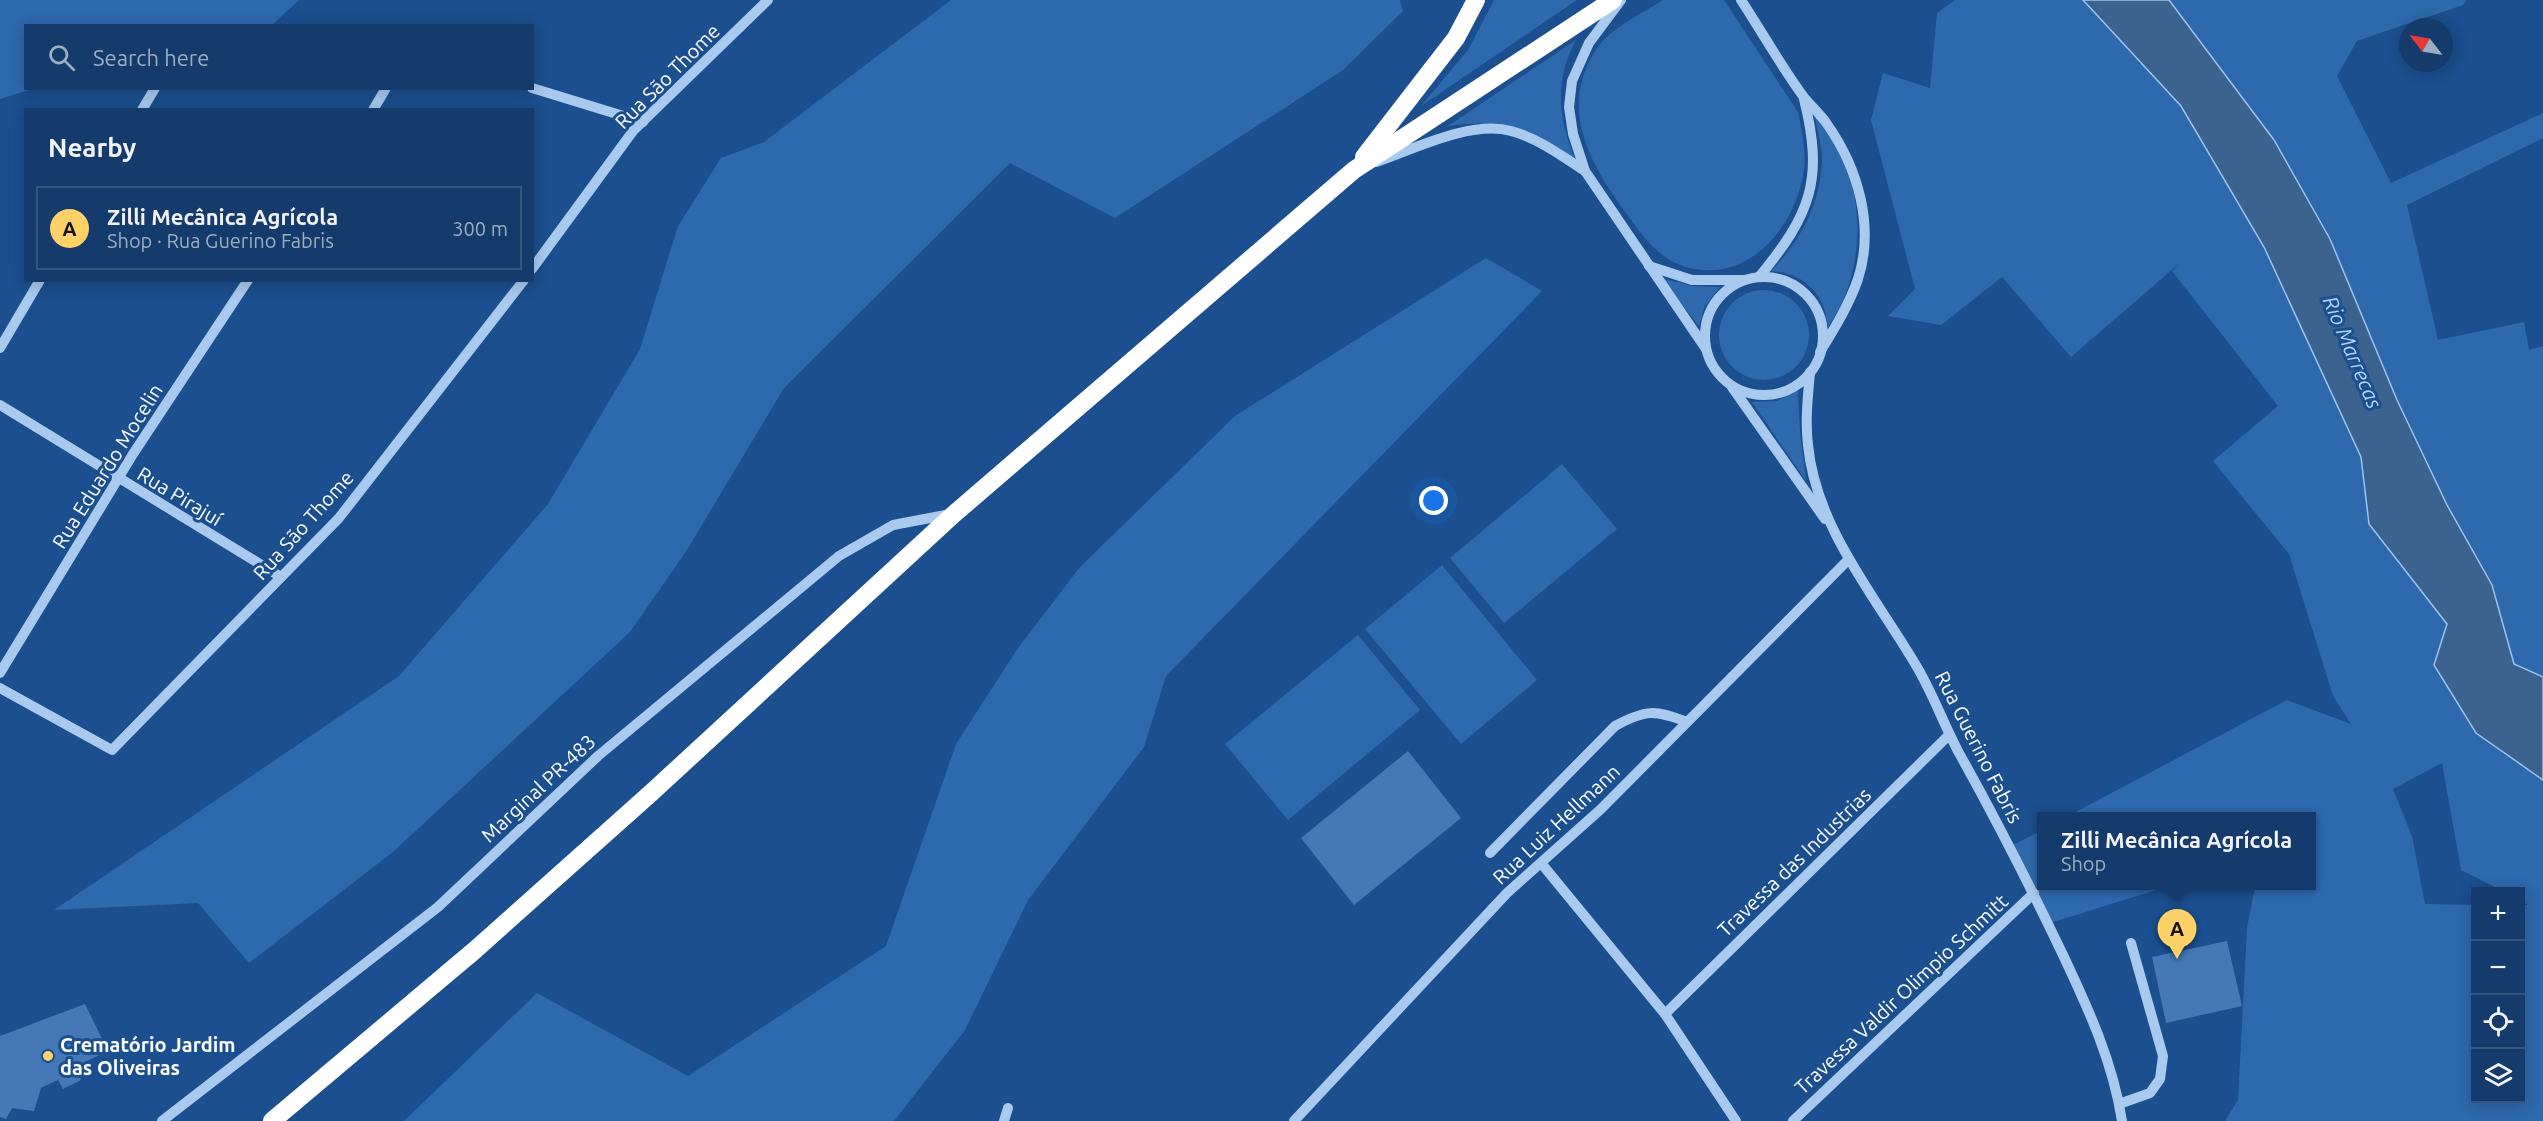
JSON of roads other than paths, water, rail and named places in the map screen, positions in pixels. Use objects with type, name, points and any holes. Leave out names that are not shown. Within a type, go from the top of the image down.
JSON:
[{"type":"highway","points":[[1354,170],[1456,38],[1476,0]]},
{"type":"highway","points":[[272,1121],[466,957],[598,840],[954,514],[1354,170],[1613,0]]},
{"type":"street","name":"Rua São Thome","points":[[534,266],[643,122],[768,0]]},
{"type":"street","points":[[1621,0],[1589,43],[1572,81],[1569,107],[1573,134],[1585,171],[1707,349],[1719,375],[1743,392],[1773,394],[1787,390],[1810,372]]},
{"type":"street","points":[[1741,0],[1803,96],[1827,123],[1856,177],[1864,213],[1866,242],[1858,278],[1847,305],[1810,372],[1806,412],[1808,446],[1815,482],[1836,534]]},
{"type":"street","points":[[534,89],[643,122]]},
{"type":"street","points":[[143,108],[154,90]]},
{"type":"street","points":[[374,108],[385,90]]},
{"type":"street","points":[[1759,277],[1784,246],[1802,217],[1811,190],[1814,159],[1812,130],[1803,96]]},
{"type":"street","points":[[1354,170],[1469,130],[1510,130],[1544,145],[1585,171]]},
{"type":"street","points":[[1648,266],[1692,280],[1745,280],[1759,277],[1787,282],[1809,299],[1821,324],[1820,352]]},
{"type":"street","points":[[1707,349],[1706,328],[1713,307],[1721,296],[1745,280]]},
{"type":"street","points":[[0,348],[39,282]]},
{"type":"street","name":"Rua Eduardo Mocelin","points":[[0,673],[118,479],[247,282]]},
{"type":"street","name":"Rua São Thome","points":[[0,688],[112,750],[339,518],[522,282]]},
{"type":"street","points":[[1731,385],[1836,534]]},
{"type":"street","name":"Rua Pirajuí","points":[[0,405],[281,577]]},
{"type":"street","name":"Marginal PR-483","points":[[162,1121],[438,907],[598,756],[839,556],[893,525],[954,514]]},
{"type":"street","name":"Rua Guerino Fabris","points":[[1836,534],[1849,559],[1918,669],[1949,735],[2034,893],[2091,1015],[2120,1104],[2122,1121]]},
{"type":"street","name":"Rua Luiz Hellmann","points":[[1294,1121],[1507,893],[1601,809],[1849,559]]},
{"type":"street","points":[[1490,853],[1615,726],[1636,715],[1657,711],[1687,722]]},
{"type":"street","name":"Travessa das Industrias","points":[[1665,1014],[1949,735]]},
{"type":"street","points":[[1541,863],[1665,1014],[1736,1121]]},
{"type":"street","name":"Travessa Valdir Olimpio Schmitt","points":[[1793,1121],[2034,893]]},
{"type":"street","points":[[2120,1104],[2150,1093],[2160,1079],[2163,1056],[2131,943]]},
{"type":"street","points":[[1004,1121],[1008,1108]]},
{"type":"water","name":"Rio Marrecas","points":[[2083,0],[2169,0],[2274,140],[2330,239],[2397,400],[2447,505],[2492,585],[2514,664],[2543,677],[2543,780],[2476,733],[2434,665],[2447,624],[2369,524],[2361,457],[2264,247],[2181,106]]},
{"type":"place","name":"Zilli Mecânica Agrícola","points":[[2177,959]]},
{"type":"place","name":"Crematório Jardim das Oliveiras","points":[[48,1056]]}]
